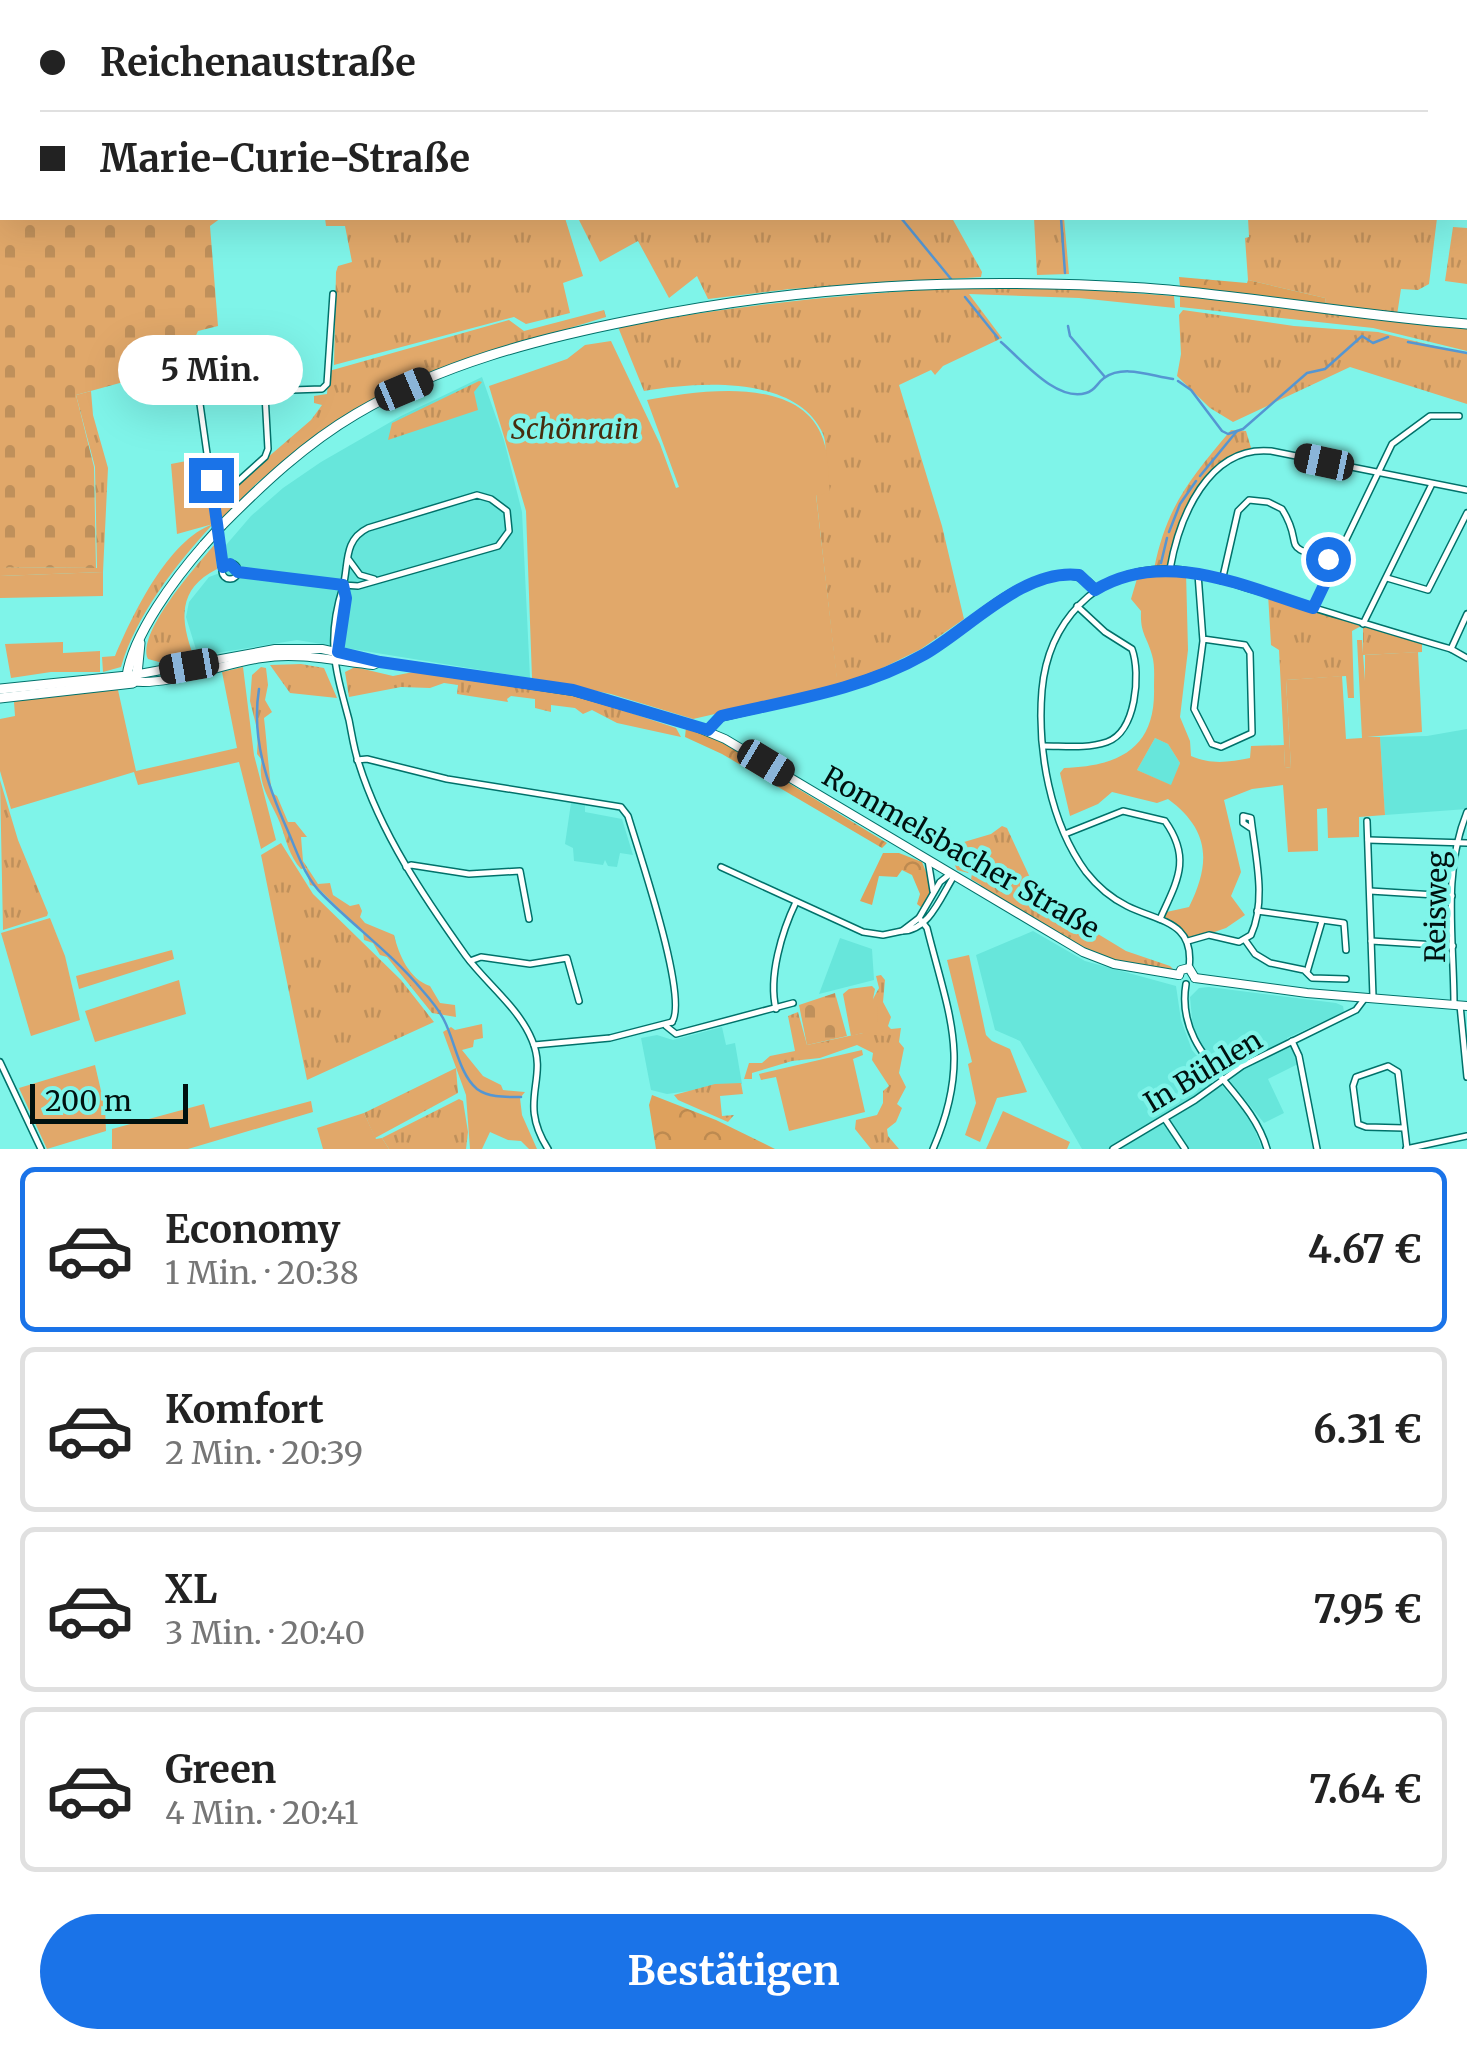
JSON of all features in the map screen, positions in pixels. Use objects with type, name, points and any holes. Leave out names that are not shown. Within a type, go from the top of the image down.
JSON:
[{"type":"main road","points":[[132,678],[131,655],[204,544],[260,487],[321,437],[404,389],[462,364],[580,330],[700,306],[806,292],[994,281],[1148,288],[1467,324]]},
{"type":"main road","points":[[711,732],[721,716],[870,680],[926,653],[1037,581],[1075,574],[1095,590]]},
{"type":"main road","points":[[132,678],[140,640]]},
{"type":"main road","name":"Rommelsbacher Straße","points":[[0,689],[132,678],[275,649],[334,654],[573,690],[711,732],[1088,955],[1120,966],[1179,975]]},
{"type":"main road","name":"Rommelsbacher Straße","points":[[0,698],[264,657],[334,654]]},
{"type":"main road","points":[[138,656],[159,671]]},
{"type":"main road","points":[[1195,978],[1189,968],[1179,975],[1186,984],[1195,978],[1369,999],[1460,1005]]},
{"type":"street","points":[[333,294],[327,384],[314,391],[202,387],[200,404],[223,576],[229,579],[238,572],[343,585],[358,586],[498,546],[509,531],[507,510],[477,495],[356,535],[348,557],[343,585],[346,598],[334,654],[358,760],[406,867],[534,1046],[537,1070],[532,1110],[548,1149]]},
{"type":"street","points":[[213,504],[265,457],[268,449],[262,340]]},
{"type":"street","points":[[1313,608],[1392,444],[1430,416],[1459,416]]},
{"type":"street","points":[[1170,568],[1176,536],[1188,508],[1216,470],[1237,455],[1252,451],[1271,451],[1467,490]]},
{"type":"street","points":[[1364,624],[1432,484]]},
{"type":"street","points":[[1222,581],[1238,511],[1249,500],[1268,502],[1282,509],[1298,551],[1336,560]]},
{"type":"street","points":[[1387,578],[1428,590],[1467,513]]},
{"type":"street","points":[[348,557],[355,571],[374,580]]},
{"type":"street","points":[[223,567],[234,565],[238,572]]},
{"type":"street","points":[[1189,968],[1188,941],[1176,927],[1126,906],[1102,889],[1081,864],[1050,788],[1043,746],[1046,668],[1056,638],[1076,606],[1095,590],[1125,575],[1170,568],[1313,608],[1467,658]]},
{"type":"street","points":[[1198,574],[1203,639],[1193,706],[1216,747],[1252,733],[1249,650],[1203,639]]},
{"type":"street","points":[[1043,746],[1084,747],[1110,741],[1120,731],[1136,700],[1132,649],[1104,632],[1076,606]]},
{"type":"street","points":[[1451,650],[1467,614]]},
{"type":"street","points":[[358,760],[368,759],[468,784],[622,807],[628,816],[662,930],[677,1014],[669,1024],[598,1040],[534,1046]]},
{"type":"street","points":[[1066,834],[1123,811],[1165,821],[1182,864],[1160,919]]},
{"type":"street","name":"Reisweg","points":[[1467,812],[1451,870],[1454,950],[1467,1077]]},
{"type":"street","points":[[1367,820],[1369,999]]},
{"type":"street","points":[[1188,941],[1208,935],[1236,942],[1245,940],[1252,932],[1258,911],[1252,830]]},
{"type":"street","points":[[1368,840],[1467,844]]},
{"type":"street","points":[[928,860],[934,894]]},
{"type":"street","points":[[406,867],[411,864],[477,874],[520,870],[530,919]]},
{"type":"street","points":[[721,867],[863,932],[879,935],[902,931],[922,921],[952,875]]},
{"type":"street","points":[[933,1149],[950,1108],[956,1060],[954,1036],[922,921],[934,894],[952,875]]},
{"type":"street","points":[[1370,890],[1452,896]]},
{"type":"street","points":[[775,1005],[780,949],[796,902]]},
{"type":"street","points":[[1258,911],[1344,923],[1346,950]]},
{"type":"street","points":[[1307,972],[1322,921]]},
{"type":"street","points":[[1245,940],[1266,962],[1316,978],[1346,979]]},
{"type":"street","points":[[1371,941],[1467,954]]},
{"type":"street","points":[[470,961],[481,957],[530,964],[567,958],[579,1001]]},
{"type":"street","points":[[1186,984],[1184,1014],[1190,1036],[1252,1114],[1267,1149]]},
{"type":"street","name":"In Bühlen","points":[[1112,1149],[1224,1078],[1356,1010],[1369,999]]},
{"type":"street","points":[[669,1024],[681,1032],[775,1005],[793,1004]]},
{"type":"street","points":[[1292,1041],[1300,1056],[1317,1149]]},
{"type":"street","points":[[0,1062],[41,1149]]},
{"type":"street","points":[[1404,1128],[1369,1128],[1358,1124],[1353,1086],[1356,1076],[1385,1066],[1396,1070],[1404,1128],[1406,1149],[1431,1147],[1467,1136]]},
{"type":"street","points":[[1165,1118],[1185,1149]]},
{"type":"shaded area","points":[[482,377],[504,440],[522,512],[530,678],[297,640],[198,656],[186,617],[189,602],[209,577],[220,573],[220,552],[251,516],[321,462],[401,416]]},
{"type":"shaded area","points":[[1467,729],[1467,809],[1385,815],[1380,737],[1427,736]]},
{"type":"shaded area","points":[[1155,738],[1168,744],[1180,763],[1172,786],[1137,770]]},
{"type":"shaded area","points":[[571,803],[585,805],[585,812],[622,819],[633,855],[620,853],[617,867],[608,866],[605,860],[603,865],[574,861],[573,848],[565,844]]},
{"type":"shaded area","points":[[1033,931],[1085,961],[1176,986],[1181,1020],[1192,1050],[1251,1120],[1262,1149],[1082,1149],[1020,1041],[995,1030],[976,955]]},
{"type":"shaded area","points":[[840,938],[872,949],[874,980],[819,994]]},
{"type":"shaded area","points":[[1199,988],[1343,1006],[1344,1012],[1287,1038],[1298,1064],[1268,1079],[1284,1113],[1264,1123],[1193,1030],[1190,997]]},
{"type":"shaded area","points":[[722,1027],[726,1045],[735,1043],[742,1084],[667,1094],[651,1090],[641,1038],[657,1035],[673,1040]]},
{"type":"green space","points":[[0,220],[218,220],[210,226],[218,326],[198,331],[182,366],[76,395],[94,467],[96,568],[0,567]]},
{"type":"green space","points":[[325,220],[566,220],[583,276],[563,283],[570,313],[526,324],[514,317],[334,365],[336,272],[338,266],[352,262],[345,226],[326,226]]},
{"type":"green space","points":[[579,220],[953,220],[982,272],[981,277],[790,289],[708,299],[697,276],[669,298],[638,241],[600,262]]},
{"type":"green space","points":[[1034,220],[1064,220],[1069,274],[1037,275]]},
{"type":"green space","points":[[1248,220],[1437,220],[1429,284],[1418,290],[1401,289],[1397,315],[1326,304],[1325,298],[1248,280],[1245,238],[1249,237]]},
{"type":"green space","points":[[1453,227],[1467,228],[1467,284],[1445,281]]},
{"type":"green space","points":[[1179,277],[1247,283],[1248,280],[1325,298],[1326,304],[1180,287]]},
{"type":"green space","points":[[966,287],[1174,296],[1175,308],[1079,298],[969,294],[1002,338],[943,366],[935,375],[931,370],[899,385],[942,526],[964,619],[921,649],[838,690],[816,494],[830,492],[820,488],[825,453],[823,434],[810,415],[769,392],[717,385],[644,391],[618,327],[791,301]]},
{"type":"green space","points":[[1180,296],[1467,329],[1467,351],[1373,328],[1180,307]]},
{"type":"green space","points":[[604,310],[606,317],[461,361],[321,433],[258,482],[216,524],[214,504],[311,420],[322,405],[314,403],[314,396],[327,394],[329,371],[509,320],[524,331]]},
{"type":"green space","points":[[1183,310],[1294,326],[1378,332],[1467,354],[1467,404],[1350,367],[1233,422],[1210,408],[1177,376],[1181,354],[1179,315]]},
{"type":"green space","name":"Schönrain","points":[[611,341],[660,444],[676,488],[679,487],[647,400],[693,393],[746,392],[793,404],[811,418],[823,439],[827,459],[830,493],[816,495],[838,686],[693,719],[611,694],[532,678],[526,511],[489,386],[567,359],[585,345]]},
{"type":"green space","points":[[482,382],[474,392],[478,410],[388,440],[392,423]]},
{"type":"green space","points":[[91,391],[93,415],[108,468],[103,572],[0,576],[0,567],[97,568],[95,467],[76,395]]},
{"type":"green space","points":[[1231,430],[1246,431],[1252,451],[1234,458],[1206,483],[1188,515],[1170,569],[1154,569],[1173,510]]},
{"type":"green space","points":[[207,457],[213,524],[177,534],[171,464]]},
{"type":"green space","points":[[213,524],[159,591],[137,628],[121,667],[103,672],[102,657],[115,656],[142,600],[167,562],[181,545]]},
{"type":"green space","points":[[215,544],[217,569],[195,586],[185,607],[186,630],[194,657],[159,662],[148,659],[147,647],[159,617]]},
{"type":"green space","points":[[103,572],[103,596],[0,598],[0,576]]},
{"type":"green space","points":[[1139,572],[1186,572],[1188,650],[1180,717],[1190,741],[1191,756],[1199,759],[1235,761],[1250,758],[1251,746],[1284,745],[1285,767],[1291,768],[1286,680],[1342,676],[1346,739],[1362,738],[1357,640],[1362,640],[1365,681],[1365,655],[1418,652],[1422,732],[1367,737],[1380,737],[1385,815],[1359,817],[1359,837],[1328,838],[1327,808],[1317,809],[1318,851],[1288,852],[1283,785],[1252,789],[1224,800],[1241,872],[1231,896],[1245,915],[1226,928],[1188,941],[1160,919],[1162,913],[1189,907],[1201,876],[1202,848],[1192,823],[1168,799],[1157,803],[1112,792],[1098,804],[1070,816],[1060,773],[1064,768],[1118,758],[1131,750],[1149,725],[1154,663],[1141,611],[1131,599]],"holes":[[[1155,738],[1168,744],[1180,763],[1171,785],[1137,770]]]},
{"type":"green space","points":[[1268,594],[1422,641],[1422,652],[1363,655],[1363,625],[1352,631],[1354,698],[1348,698],[1346,676],[1286,680],[1291,768],[1285,767],[1279,650],[1271,645]]},
{"type":"green space","points":[[63,642],[63,653],[100,651],[100,672],[51,672],[11,678],[5,644]]},
{"type":"green space","points":[[270,665],[324,668],[337,698],[290,693]]},
{"type":"green space","points":[[243,667],[254,755],[276,840],[261,849],[239,762],[138,785],[134,772],[11,809],[0,771],[0,719],[15,716],[14,702],[118,690],[136,771],[237,748],[222,672]]},
{"type":"green space","points":[[261,667],[266,668],[265,700],[272,712],[264,718],[272,793],[288,822],[295,822],[307,837],[301,837],[303,861],[318,884],[330,883],[333,895],[350,906],[359,904],[365,923],[394,935],[411,972],[430,986],[440,1003],[455,1005],[456,1017],[432,1013],[387,957],[364,940],[363,932],[317,887],[310,885],[306,868],[301,869],[294,859],[263,785],[262,760],[257,754],[258,733],[250,701],[252,675]]},
{"type":"green space","points":[[355,667],[393,676],[413,672],[571,693],[676,728],[681,737],[617,723],[592,710],[583,714],[575,708],[551,705],[551,712],[535,708],[535,699],[511,696],[508,702],[457,694],[458,685],[444,683],[349,697],[345,672]]},
{"type":"green space","points":[[686,727],[723,743],[887,843],[882,848],[722,754],[685,737]]},
{"type":"green space","points":[[0,780],[18,840],[48,913],[3,930]]},
{"type":"green space","points":[[1002,826],[1007,828],[1033,884],[1065,914],[1126,951],[1170,966],[1179,975],[1093,957],[979,891],[981,885],[971,879],[972,874],[957,870],[947,847],[991,834]]},
{"type":"green space","points":[[281,843],[313,894],[401,980],[434,1022],[307,1080],[261,855]]},
{"type":"green space","points":[[883,853],[899,853],[922,862],[932,887],[922,908],[917,904],[920,894],[912,875],[902,870],[897,877],[879,876],[872,905],[860,901]]},
{"type":"green space","points":[[50,918],[65,956],[80,1020],[31,1036],[1,933]]},
{"type":"green space","points":[[172,950],[174,959],[79,989],[76,976]]},
{"type":"green space","points":[[969,955],[986,1035],[1010,1049],[1027,1092],[997,1098],[980,1142],[965,1135],[976,1103],[968,1064],[972,1062],[947,960]]},
{"type":"green space","points":[[876,976],[885,980],[883,1002],[891,1017],[888,1026],[901,1028],[899,1042],[904,1048],[899,1073],[906,1087],[897,1104],[902,1108],[896,1122],[887,1129],[899,1149],[871,1149],[855,1129],[856,1120],[877,1115],[883,1091],[889,1086],[872,1060],[873,1053],[857,1045],[820,1058],[792,1061],[752,1073],[752,1079],[744,1079],[749,1063],[762,1063],[770,1056],[795,1051],[788,1016],[798,1012],[807,1045],[863,1033],[877,1022],[873,999],[879,988]]},
{"type":"green space","points":[[179,980],[186,1014],[95,1042],[85,1011]]},
{"type":"green space","points":[[872,986],[878,1006],[877,1022],[884,1029],[884,1036],[851,1036],[843,994],[849,989]]},
{"type":"green space","points":[[835,993],[847,1036],[807,1045],[799,1005]]},
{"type":"green space","points":[[482,1024],[483,1038],[462,1050],[483,1076],[503,1090],[525,1092],[520,1098],[522,1115],[537,1149],[490,1132],[482,1149],[470,1149],[466,1095],[443,1032],[451,1027],[455,1030]]},
{"type":"green space","points":[[862,1050],[863,1055],[853,1059],[865,1112],[789,1131],[776,1077],[761,1080],[759,1074]]},
{"type":"green space","points":[[95,1065],[106,1131],[47,1149],[19,1088]]},
{"type":"green space","points":[[456,1068],[458,1093],[375,1138],[364,1113]]},
{"type":"green space","points":[[741,1083],[743,1094],[720,1096],[722,1116],[734,1115],[728,1122],[674,1095],[715,1084]]},
{"type":"green space","points":[[652,1095],[775,1149],[656,1149],[649,1105]]},
{"type":"green space","points":[[459,1099],[463,1101],[468,1132],[466,1149],[389,1149],[382,1138]]},
{"type":"green space","points":[[311,1101],[313,1112],[188,1149],[112,1149],[112,1129],[204,1104],[210,1128]]},
{"type":"green space","points":[[1003,1111],[1070,1142],[1067,1149],[986,1149]]},
{"type":"green space","points":[[364,1113],[376,1139],[382,1138],[389,1149],[323,1149],[317,1128]]},
{"type":"waterway","points":[[903,220],[951,279]]},
{"type":"waterway","points":[[1061,220],[1065,273]]},
{"type":"waterway","points":[[965,297],[998,338]]},
{"type":"waterway","points":[[1068,326],[1070,336],[1105,377]]},
{"type":"waterway","points":[[1178,381],[1191,390],[1228,434],[1243,429],[1307,373],[1325,369],[1362,336],[1373,343],[1388,337]]},
{"type":"waterway","points":[[1001,342],[1051,386],[1075,394],[1089,392],[1104,378],[1120,372],[1173,379]]},
{"type":"waterway","points":[[1408,342],[1467,353]]},
{"type":"waterway","points":[[1200,476],[1237,431]]},
{"type":"waterway","points":[[1169,532],[1180,504],[1196,481]]},
{"type":"waterway","points":[[1161,563],[1167,538]]},
{"type":"waterway","points":[[259,689],[257,725],[267,778],[302,864],[316,888],[399,965],[431,1001],[444,1020],[471,1083],[492,1095],[521,1097]]},
{"type":"route","points":[[211,480],[223,567],[230,564],[238,572],[343,585],[346,598],[338,652],[380,662],[573,690],[708,730],[721,716],[847,688],[883,675],[926,653],[1033,582],[1079,575],[1095,590],[1125,575],[1170,568],[1313,608],[1336,560],[1328,559]]}]
